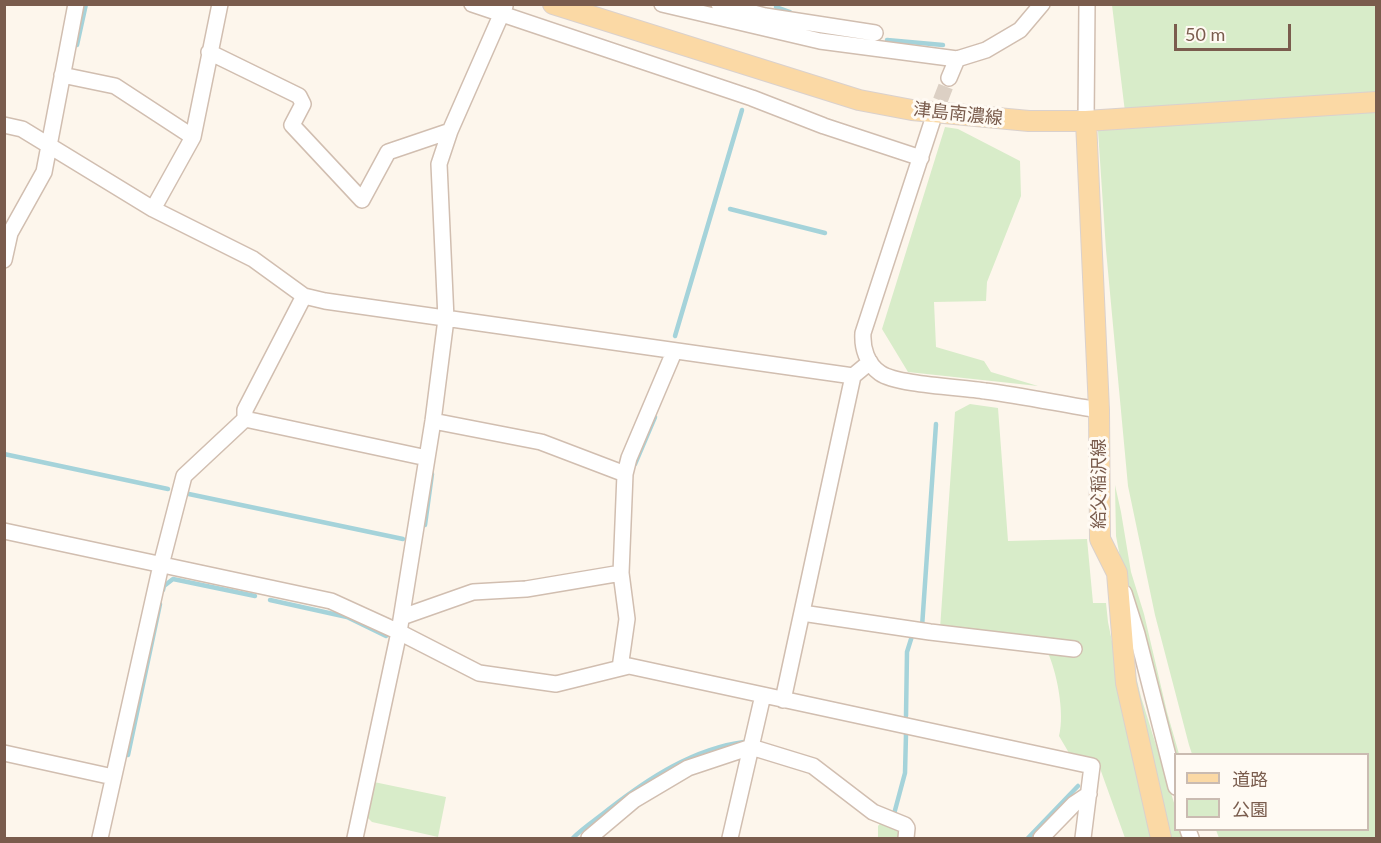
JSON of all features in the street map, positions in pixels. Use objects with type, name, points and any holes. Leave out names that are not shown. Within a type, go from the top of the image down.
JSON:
[{"type":"main road","name":"津島南濃線","points":[[553,4],[859,100],[962,116],[1029,122],[1086,121],[1377,102]]},
{"type":"main road","name":"給父稲沢線","points":[[1086,121],[1099,410],[1100,539],[1117,573],[1126,683],[1161,838]]},
{"type":"street","points":[[4,260],[10,233],[44,172],[76,4]]},
{"type":"street","points":[[153,209],[193,137],[220,4]]},
{"type":"street","points":[[472,4],[504,10],[824,126],[921,158]]},
{"type":"street","points":[[662,4],[875,33]]},
{"type":"street","points":[[719,4],[763,16],[820,41],[957,59],[986,50],[1020,30],[1042,4]]},
{"type":"street","points":[[1086,121],[1087,4]]},
{"type":"street","points":[[355,838],[400,625],[433,421],[446,319],[440,164],[450,131],[504,10]]},
{"type":"street","points":[[209,52],[299,96],[303,104],[292,125],[362,200],[388,152],[450,131]]},
{"type":"street","points":[[949,78],[957,59]]},
{"type":"street","points":[[62,75],[115,86],[193,137]]},
{"type":"street","points":[[933,122],[863,333],[862,346],[870,362],[880,373],[894,379],[1099,410]]},
{"type":"street","points":[[4,125],[22,129],[153,209],[253,259],[304,296],[446,319],[853,376]]},
{"type":"street","points":[[100,838],[161,565],[184,476],[245,419],[245,410],[304,296]]},
{"type":"street","points":[[620,668],[627,619],[621,573],[625,474],[629,458],[674,351]]},
{"type":"street","points":[[783,700],[853,376],[870,362]]},
{"type":"street","points":[[245,419],[427,458]]},
{"type":"street","points":[[433,421],[541,442],[625,474]]},
{"type":"street","points":[[4,531],[331,602],[400,625],[479,673],[556,684],[629,666],[1092,766],[1083,838]]},
{"type":"street","points":[[400,625],[473,592],[526,589],[621,573]]},
{"type":"street","points":[[1117,573],[1137,634],[1174,780]]},
{"type":"street","points":[[802,613],[930,632],[1074,649]]},
{"type":"street","points":[[730,838],[763,695]]},
{"type":"street","points":[[589,838],[634,800],[688,768],[751,747],[813,766],[873,812],[904,825],[907,828],[906,838]]},
{"type":"street","points":[[4,753],[113,777]]},
{"type":"street","points":[[1041,838],[1074,804],[1089,794]]},
{"type":"green space","points":[[1112,5],[1376,5],[1376,838],[1219,838],[1216,831],[1369,831],[1369,753],[1192,753],[1155,615],[1128,486],[1106,250],[1097,116],[1125,112]]},
{"type":"green space","points":[[945,127],[958,129],[1020,161],[1021,196],[987,282],[986,301],[934,302],[936,347],[984,361],[991,372],[1038,386],[908,372],[882,329]]},
{"type":"green space","points":[[970,404],[998,408],[1008,541],[1087,539],[1093,603],[1106,603],[1152,838],[1125,838],[1097,760],[1069,753],[1059,736],[1061,716],[1059,693],[1047,651],[940,629],[955,412]]},
{"type":"green space","points":[[1115,485],[1131,572],[1144,614],[1179,753],[1174,753],[1174,758],[1124,578],[1116,536]]},
{"type":"green space","points":[[1123,623],[1141,697],[1174,803],[1174,831],[1183,831],[1186,838],[1165,838]]},
{"type":"green space","points":[[374,782],[446,797],[438,837],[372,822],[366,816]]},
{"type":"green space","points":[[883,820],[902,827],[904,838],[878,838],[878,826]]},
{"type":"waterway","points":[[77,45],[86,4]]},
{"type":"waterway","points":[[777,4],[776,7],[790,12]]},
{"type":"waterway","points":[[887,40],[943,45]]},
{"type":"waterway","points":[[675,336],[742,110]]},
{"type":"waterway","points":[[730,209],[825,233]]},
{"type":"waterway","points":[[635,464],[655,417]]},
{"type":"waterway","points":[[922,627],[936,424]]},
{"type":"waterway","points":[[4,454],[168,489]]},
{"type":"waterway","points":[[425,525],[432,474]]},
{"type":"waterway","points":[[184,493],[403,539]]},
{"type":"waterway","points":[[163,590],[164,586],[173,579],[255,596]]},
{"type":"waterway","points":[[270,600],[347,617],[386,636]]},
{"type":"waterway","points":[[128,755],[160,604]]},
{"type":"waterway","points":[[906,716],[907,652],[912,636]]},
{"type":"waterway","points":[[894,814],[905,773],[906,734]]},
{"type":"waterway","points":[[573,838],[624,798],[672,766],[707,751],[744,742]]},
{"type":"waterway","points":[[1028,838],[1078,786]]},
{"type":"tunnel","points":[[932,122],[949,78]]}]
